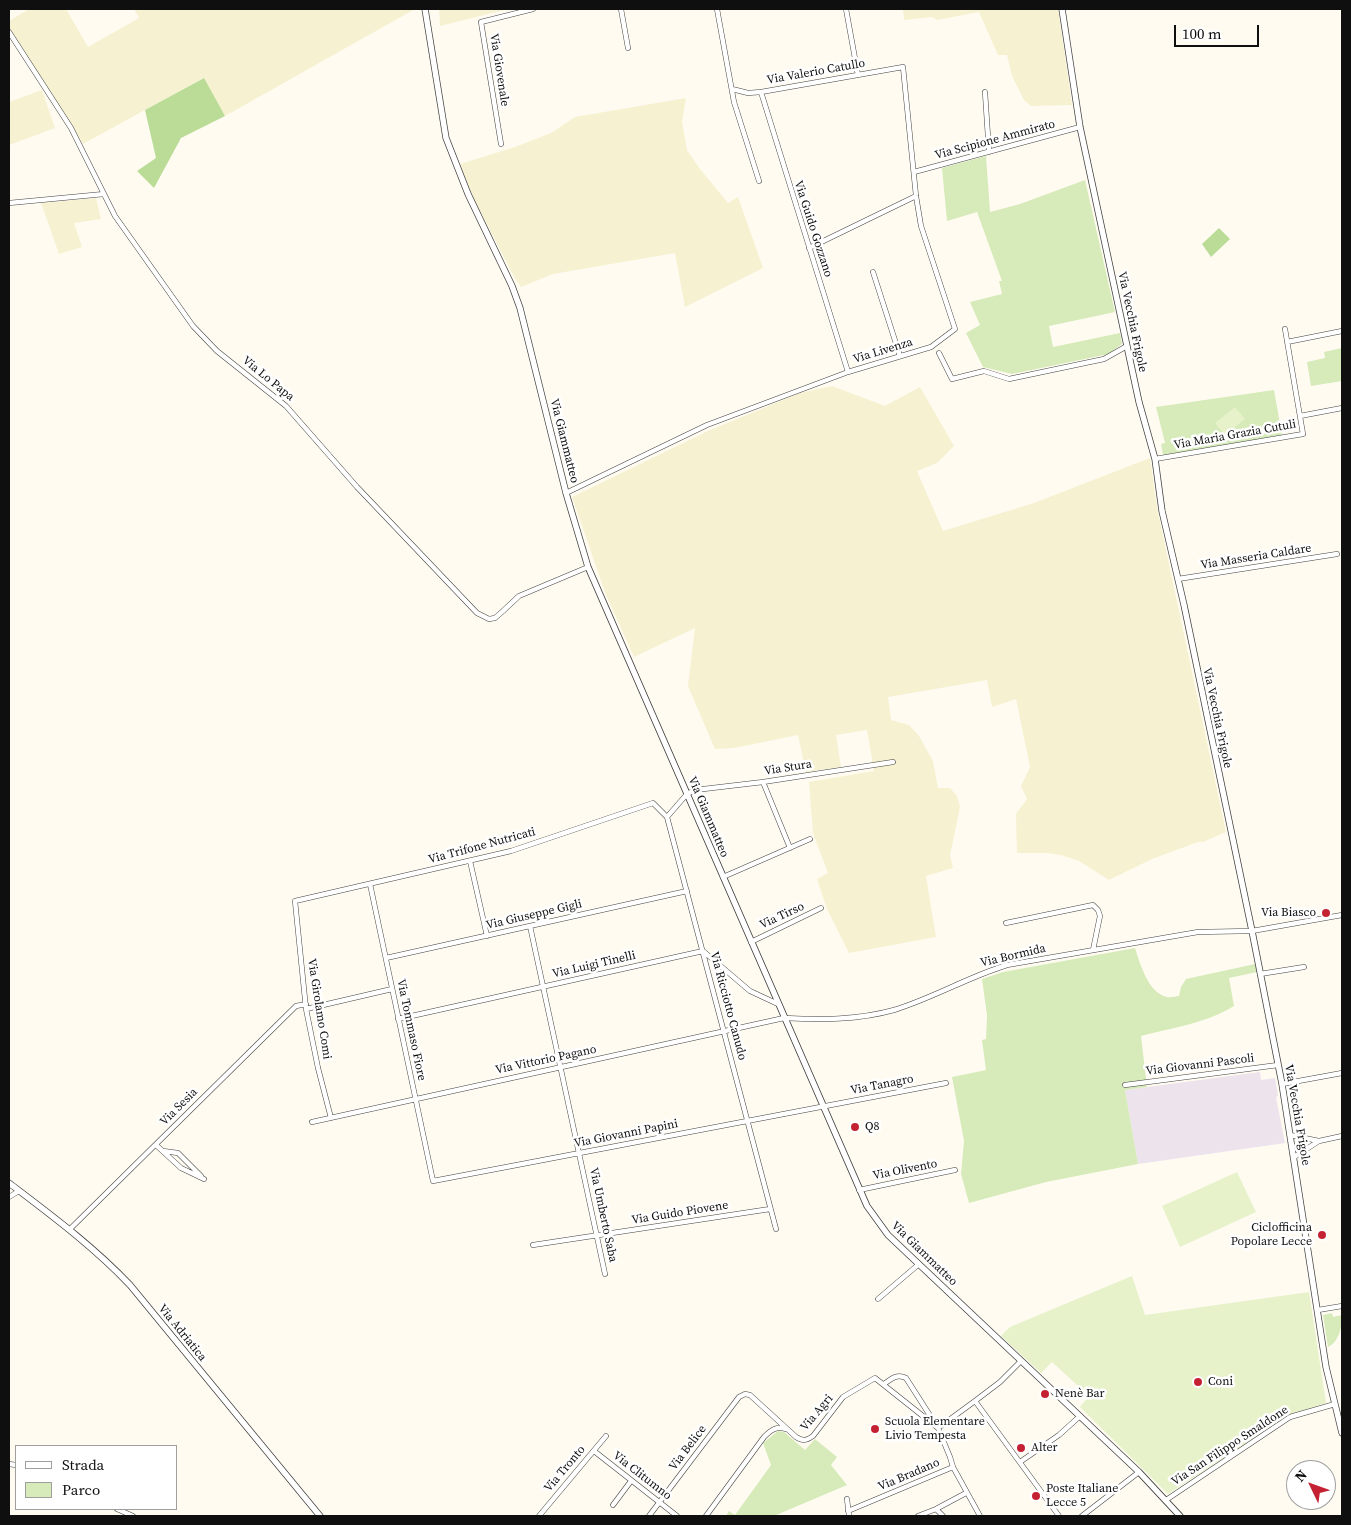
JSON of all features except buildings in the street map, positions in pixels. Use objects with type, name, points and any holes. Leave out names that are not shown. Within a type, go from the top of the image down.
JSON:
[{"type":"street","name":"Via Giammatteo","points":[[425,9],[446,138],[468,194],[515,293],[566,493],[588,567],[866,1206],[888,1234],[1140,1472],[1177,1515]]},
{"type":"street","name":"Via Giovenale","points":[[501,144],[481,22],[533,9]]},
{"type":"street","points":[[621,9],[628,48]]},
{"type":"street","points":[[717,9],[732,89],[759,181]]},
{"type":"street","points":[[846,9],[858,75]]},
{"type":"street","name":"Via Vecchia Frigole","points":[[1062,9],[1080,127],[1127,346],[1155,459],[1162,511],[1252,931],[1282,1084],[1326,1367],[1342,1433]]},
{"type":"street","name":"Via Lo Papa","points":[[9,32],[71,128],[126,234],[204,339],[286,406],[357,486],[477,613],[489,619],[495,618],[519,596],[588,567]]},
{"type":"street","name":"Via Livenza","points":[[566,493],[707,425],[848,372],[931,347],[955,329],[921,226],[916,196],[903,67]]},
{"type":"street","name":"Via Valerio Catullo","points":[[732,89],[748,93],[761,92],[903,67]]},
{"type":"street","name":"Via Guido Gozzano","points":[[761,92],[848,372]]},
{"type":"street","points":[[985,92],[989,152]]},
{"type":"street","name":"Via Scipione Ammirato","points":[[914,172],[1080,127]]},
{"type":"street","points":[[9,203],[104,194]]},
{"type":"street","points":[[809,248],[916,196]]},
{"type":"street","points":[[873,272],[900,356]]},
{"type":"street","name":"Via Maria Grazia Cutuli","points":[[1155,459],[1303,434],[1285,329]]},
{"type":"street","points":[[1287,342],[1342,331]]},
{"type":"street","points":[[939,354],[952,379],[984,371],[1009,379],[1104,359],[1127,346]]},
{"type":"street","points":[[1300,416],[1342,408]]},
{"type":"street","name":"Via Masseria Caldare","points":[[1178,579],[1338,554]]},
{"type":"street","name":"Via Stura","points":[[687,794],[696,790],[763,782],[893,762]]},
{"type":"street","points":[[763,782],[790,848]]},
{"type":"street","points":[[667,817],[687,794]]},
{"type":"street","name":"Via Trifone Nutricati","points":[[294,901],[470,862],[511,851],[653,804],[667,817]]},
{"type":"street","name":"Via Ricciotto Canudo","points":[[667,817],[776,1229]]},
{"type":"street","points":[[723,877],[810,839]]},
{"type":"street","points":[[470,862],[487,936]]},
{"type":"street","name":"Via Tommaso Fiore","points":[[370,884],[433,1181]]},
{"type":"street","name":"Via Giuseppe Gigli","points":[[386,958],[687,891]]},
{"type":"street","name":"Via Girolamo Comi","points":[[294,901],[306,1006],[318,1068],[331,1118]]},
{"type":"street","points":[[1006,923],[1093,905],[1098,910],[1100,916],[1093,950]]},
{"type":"street","name":"Via Tirso","points":[[751,942],[821,908]]},
{"type":"street","name":"Via Bormida","points":[[784,1018],[816,1020],[868,1016],[894,1010],[982,973],[1007,965],[1198,932],[1252,931],[1342,915]]},
{"type":"street","name":"Via Umberto Saba","points":[[530,926],[605,1274]]},
{"type":"street","points":[[703,951],[750,991],[778,1004]]},
{"type":"street","name":"Via Luigi Tinelli","points":[[398,1019],[703,951]]},
{"type":"street","points":[[1260,974],[1304,967]]},
{"type":"street","name":"Via Sesia","points":[[70,1229],[296,1006],[306,1006],[392,990]]},
{"type":"street","name":"Via Vittorio Pagano","points":[[312,1122],[784,1018]]},
{"type":"street","name":"Via Giovanni Pascoli","points":[[1125,1085],[1278,1065]]},
{"type":"street","points":[[1282,1084],[1342,1073]]},
{"type":"street","name":"Via Tanagro","points":[[823,1106],[946,1083]]},
{"type":"street","name":"Via Giovanni Papini","points":[[433,1181],[823,1106]]},
{"type":"street","points":[[1290,1135],[1319,1141]]},
{"type":"street","points":[[1294,1157],[1319,1141],[1342,1136]]},
{"type":"street","points":[[156,1145],[162,1151],[181,1168],[204,1179],[178,1153],[162,1151]]},
{"type":"street","name":"Via Olivento","points":[[859,1190],[955,1170]]},
{"type":"street","name":"Via Adriatica","points":[[9,1183],[70,1229],[110,1263],[320,1516]]},
{"type":"street","points":[[9,1197],[19,1191]]},
{"type":"street","name":"Via Guido Piovene","points":[[533,1245],[770,1209]]},
{"type":"street","points":[[878,1299],[919,1264]]},
{"type":"street","points":[[1318,1310],[1342,1306]]},
{"type":"street","points":[[884,1384],[938,1428],[1000,1382],[1021,1361]]},
{"type":"street","name":"Via Agri","points":[[745,1394],[750,1395],[786,1429],[802,1441],[813,1436],[843,1397],[875,1378],[884,1384],[897,1376],[906,1378],[938,1428],[953,1467]]},
{"type":"street","name":"Via Belice","points":[[649,1516],[739,1397],[745,1394]]},
{"type":"street","points":[[975,1401],[1059,1516]]},
{"type":"street","name":"Via San Filippo Smaldone","points":[[1166,1500],[1290,1417],[1335,1404]]},
{"type":"street","points":[[1020,1462],[1059,1435],[1080,1416]]},
{"type":"street","points":[[706,1516],[764,1437],[771,1430],[779,1427],[786,1429]]},
{"type":"street","name":"Via Tronto","points":[[539,1516],[606,1436]]},
{"type":"street","name":"Via Clitumno","points":[[594,1451],[677,1516]]},
{"type":"street","name":"Via Bradano","points":[[847,1499],[848,1514],[953,1467],[980,1516]]},
{"type":"street","points":[[1082,1516],[1140,1472]]},
{"type":"street","points":[[613,1505],[631,1481]]},
{"type":"street","points":[[918,1516],[966,1493]]},
{"type":"street","points":[[936,1509],[943,1516]]},
{"type":"street","points":[[119,1510],[133,1516]]},
{"type":"shaded area","points":[[29,9],[66,9],[88,47],[139,18],[134,9],[415,9],[225,116],[203,78],[83,144],[9,27],[9,21]]},
{"type":"shaded area","points":[[439,9],[508,9],[440,26]]},
{"type":"shaded area","points":[[903,9],[1058,9],[1072,105],[1031,106],[1024,100],[1012,76],[1007,55],[998,55],[979,12],[937,20],[932,17],[904,20]]},
{"type":"shaded area","points":[[42,90],[55,128],[9,145],[9,102]]},
{"type":"shaded area","points":[[686,98],[682,122],[687,150],[728,203],[738,197],[763,268],[685,307],[675,253],[553,274],[521,287],[474,199],[460,164],[515,147],[551,133],[575,117]]},
{"type":"shaded area","points":[[96,198],[101,219],[74,223],[82,247],[59,254],[41,203]]},
{"type":"shaded area","points":[[832,386],[885,406],[920,387],[954,446],[937,463],[917,471],[943,531],[1034,503],[1150,458],[1157,508],[1226,832],[1203,842],[1198,842],[1152,859],[1109,880],[1079,861],[1061,855],[1017,853],[1016,814],[1027,799],[1021,786],[1030,767],[1016,699],[992,707],[987,680],[888,697],[891,720],[909,725],[919,736],[933,761],[938,788],[950,788],[957,796],[960,807],[950,855],[953,868],[926,876],[936,937],[849,953],[827,909],[817,879],[828,873],[813,833],[809,782],[874,771],[867,730],[836,735],[841,767],[806,772],[798,735],[734,748],[715,749],[688,686],[695,628],[634,657],[606,595],[572,497],[708,431],[800,393]]},
{"type":"shaded area","points":[[1260,1072],[1261,1080],[1275,1078],[1278,1096],[1276,1097],[1285,1143],[1138,1164],[1125,1090]]},
{"type":"green space","points":[[204,78],[225,116],[181,138],[154,188],[137,171],[156,158],[145,110]]},
{"type":"green space","points":[[986,156],[990,212],[1020,204],[1085,180],[1115,312],[1049,326],[1053,347],[1120,333],[1122,344],[1109,354],[1012,374],[983,367],[966,333],[980,325],[970,302],[1002,294],[999,281],[1002,281],[977,212],[947,221],[942,168]]},
{"type":"green space","points":[[1219,228],[1230,239],[1211,257],[1202,244]]},
{"type":"green space","points":[[1342,348],[1342,381],[1311,386],[1307,362],[1325,358],[1324,352]]},
{"type":"green space","points":[[1274,390],[1282,435],[1163,455],[1161,444],[1165,443],[1156,407]]},
{"type":"green space","points":[[1235,407],[1245,419],[1225,435],[1215,423]]},
{"type":"green space","points":[[1135,948],[1142,969],[1150,984],[1160,994],[1167,997],[1179,996],[1181,987],[1186,979],[1255,964],[1257,972],[1229,978],[1234,1006],[1212,1017],[1141,1036],[1147,1087],[1125,1090],[1138,1164],[1046,1182],[969,1203],[961,1174],[964,1141],[952,1077],[986,1070],[982,1040],[986,1039],[987,1015],[982,979],[1003,972]]},
{"type":"green space","points":[[1237,1172],[1256,1212],[1180,1247],[1162,1206]]},
{"type":"green space","name":"Coni","points":[[1132,1276],[1145,1315],[1309,1292],[1326,1403],[1286,1417],[1168,1494],[1080,1407],[1089,1396],[1052,1362],[1041,1373],[1001,1336],[1010,1327]]},
{"type":"green space","points":[[1332,1313],[1333,1317],[1342,1315],[1341,1324],[1335,1342],[1328,1347],[1323,1315]]},
{"type":"green space","points":[[778,1431],[784,1432],[805,1450],[815,1439],[837,1457],[831,1465],[847,1485],[774,1516],[726,1516],[729,1511],[735,1515],[771,1465],[763,1443]]},
{"type":"place","name":"Via Biasco","points":[[1326,913]]},
{"type":"place","name":"Q8","points":[[855,1127]]},
{"type":"place","name":"Ciclofficina Popolare Lecce","points":[[1322,1235]]},
{"type":"place","name":"Coni","points":[[1198,1382]]},
{"type":"place","name":"Nenè Bar","points":[[1045,1394]]},
{"type":"place","name":"Scuola Elementare Livio Tempesta","points":[[875,1429]]},
{"type":"place","name":"Alter","points":[[1021,1448]]},
{"type":"place","name":"Poste Italiane Lecce 5","points":[[1036,1496]]}]
